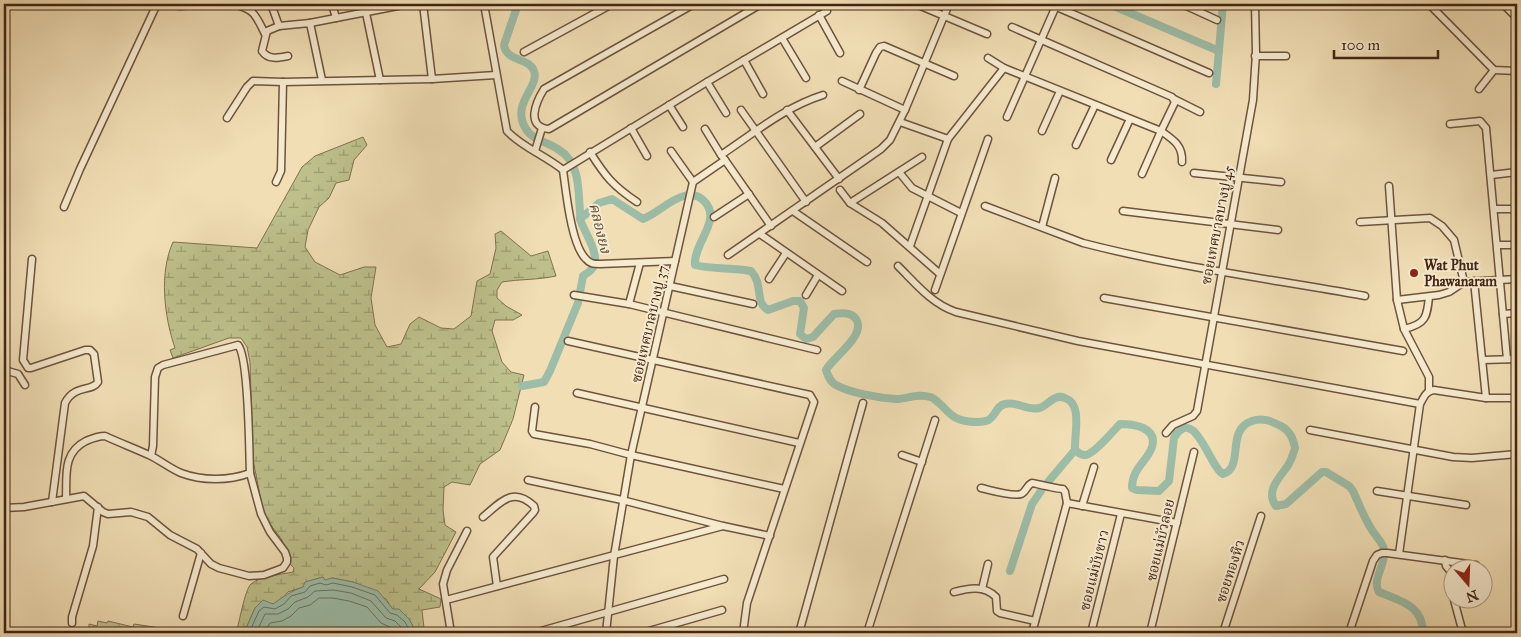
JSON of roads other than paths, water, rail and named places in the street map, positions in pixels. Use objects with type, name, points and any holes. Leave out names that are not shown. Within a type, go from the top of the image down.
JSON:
[{"type":"street","points":[[64,206],[76,176],[157,4]]},
{"type":"street","points":[[176,4],[179,6],[213,4]]},
{"type":"street","points":[[233,4],[250,9],[255,13],[265,34]]},
{"type":"street","points":[[271,4],[279,26]]},
{"type":"street","points":[[332,4],[336,18]]},
{"type":"street","points":[[288,56],[275,59],[264,54],[262,46],[267,31],[279,26],[310,23],[408,4]]},
{"type":"street","points":[[423,4],[432,79]]},
{"type":"street","points":[[484,4],[507,131],[514,138],[535,151],[567,167]]},
{"type":"street","points":[[524,52],[612,4]]},
{"type":"street","points":[[694,4],[544,89],[536,102],[534,118],[537,125],[549,129],[761,4]]},
{"type":"street","points":[[916,4],[987,34]]},
{"type":"street","points":[[728,255],[839,179],[881,149],[890,140],[900,122],[949,4]]},
{"type":"street","points":[[1182,4],[1217,20]]},
{"type":"street","name":"ซอยเทศบาลบางปู 45","points":[[1166,433],[1172,425],[1193,416],[1197,411],[1253,100],[1256,56],[1255,4]]},
{"type":"street","points":[[1428,4],[1494,70],[1517,71]]},
{"type":"street","points":[[1503,4],[1517,18]]},
{"type":"street","points":[[1007,117],[1041,40],[1053,5],[1209,73]]},
{"type":"street","points":[[567,167],[827,11]]},
{"type":"street","points":[[366,13],[380,80]]},
{"type":"street","points":[[819,15],[840,53]]},
{"type":"street","points":[[310,23],[322,80]]},
{"type":"street","points":[[1012,27],[1200,112]]},
{"type":"street","points":[[782,38],[806,78]]},
{"type":"street","points":[[859,90],[876,53],[880,47],[884,46],[954,76]]},
{"type":"street","points":[[1256,56],[1286,56]]},
{"type":"street","points":[[988,58],[1004,68],[1161,132],[1179,145],[1182,150],[1182,162]]},
{"type":"street","points":[[744,60],[763,94]]},
{"type":"street","points":[[910,246],[948,139],[1004,68]]},
{"type":"street","points":[[1479,89],[1494,70]]},
{"type":"street","points":[[227,118],[252,81],[432,79],[496,75]]},
{"type":"street","points":[[842,81],[905,110]]},
{"type":"street","points":[[276,182],[281,171],[283,82]]},
{"type":"street","points":[[707,82],[726,113]]},
{"type":"street","points":[[1042,131],[1060,90]]},
{"type":"street","points":[[671,151],[693,182],[755,132],[787,110],[807,100],[823,95]]},
{"type":"street","points":[[1142,174],[1175,102],[1174,99]]},
{"type":"street","points":[[669,105],[683,128]]},
{"type":"street","points":[[1076,145],[1095,105]]},
{"type":"street","points":[[741,110],[806,202]]},
{"type":"street","points":[[787,110],[839,179]]},
{"type":"street","points":[[815,147],[860,114]]},
{"type":"street","points":[[1111,160],[1130,119]]},
{"type":"street","points":[[1450,124],[1474,120],[1480,121],[1485,125],[1508,359]]},
{"type":"street","points":[[900,122],[948,139]]},
{"type":"street","points":[[535,151],[542,128]]},
{"type":"street","points":[[631,128],[647,156]]},
{"type":"street","points":[[705,129],[771,226]]},
{"type":"street","points":[[935,290],[988,139]]},
{"type":"street","points":[[590,152],[612,184],[636,202]]},
{"type":"street","points":[[850,203],[922,157]]},
{"type":"street","points":[[567,167],[568,205],[573,231],[584,258],[591,263],[600,264],[675,261]]},
{"type":"street","points":[[898,172],[912,188],[962,214]]},
{"type":"street","points":[[1490,175],[1517,172]]},
{"type":"street","points":[[1194,174],[1281,182]]},
{"type":"street","points":[[1042,228],[1055,178]]},
{"type":"street","name":"ซอยเทศบาลบางปู 37","points":[[606,633],[622,500],[693,182]]},
{"type":"street","points":[[1388,186],[1396,300],[1404,328],[1429,377],[1429,391],[1420,404],[1399,554]]},
{"type":"street","points":[[840,190],[850,203],[882,224],[910,246],[940,274]]},
{"type":"street","points":[[714,217],[749,194]]},
{"type":"street","points":[[984,206],[1083,244],[1182,265],[1365,296]]},
{"type":"street","points":[[1494,209],[1517,209]]},
{"type":"street","points":[[793,211],[867,262]]},
{"type":"street","points":[[1123,211],[1278,230]]},
{"type":"street","points":[[1360,222],[1430,218],[1442,226],[1454,240],[1464,282]]},
{"type":"street","points":[[760,234],[842,291]]},
{"type":"street","points":[[1498,245],[1517,244]]},
{"type":"street","points":[[769,279],[786,253]]},
{"type":"street","points":[[32,259],[23,360],[25,365],[31,368],[90,350],[94,354],[98,382],[94,386],[77,390],[71,394],[65,403],[52,502]]},
{"type":"street","points":[[629,304],[640,263]]},
{"type":"street","points":[[898,266],[935,302],[943,308],[956,312],[1078,341],[1420,404]]},
{"type":"street","points":[[806,295],[818,275]]},
{"type":"street","points":[[1396,300],[1439,296],[1464,282],[1517,279]]},
{"type":"street","points":[[1474,282],[1486,398]]},
{"type":"street","points":[[670,286],[753,304]]},
{"type":"street","points":[[577,295],[664,312],[817,350]]},
{"type":"street","points":[[1404,328],[1419,324],[1424,320],[1427,314],[1429,297]]},
{"type":"street","points":[[1104,298],[1403,351]]},
{"type":"street","points":[[1503,314],[1517,313]]},
{"type":"street","points":[[568,341],[810,395],[814,402],[747,603],[743,633]]},
{"type":"street","points":[[4,508],[84,496],[108,514],[123,512],[148,517],[170,535],[197,549],[211,564],[219,568],[249,576],[264,575],[285,566],[287,558],[285,552],[270,532],[260,514],[250,473],[247,391],[243,354],[238,345],[163,365],[158,368],[151,456]]},
{"type":"street","points":[[1483,360],[1517,358]]},
{"type":"street","points":[[4,370],[18,374],[25,385]]},
{"type":"street","points":[[1429,391],[1440,390],[1486,398],[1517,398]]},
{"type":"street","points":[[577,393],[799,443]]},
{"type":"street","points":[[799,633],[863,403]]},
{"type":"street","points":[[535,407],[532,431],[534,434],[590,444],[784,489]]},
{"type":"street","points":[[867,633],[935,420]]},
{"type":"street","points":[[1310,430],[1453,457],[1472,458],[1517,454]]},
{"type":"street","points":[[66,499],[69,458],[76,446],[98,436],[105,436],[151,456],[181,473],[206,479],[240,477],[250,473]]},
{"type":"street","name":"ซอยแม่บัวลอย","points":[[1150,633],[1194,452]]},
{"type":"street","points":[[902,455],[922,462]]},
{"type":"street","points":[[1082,506],[1094,467]]},
{"type":"street","points":[[528,480],[622,500],[770,536]]},
{"type":"street","points":[[981,488],[1016,495],[1024,493],[1030,484],[1034,483],[1048,488],[1063,489],[1065,492],[1067,502],[1032,633]]},
{"type":"street","points":[[1377,491],[1466,505]]},
{"type":"street","points":[[483,517],[505,499],[512,496],[526,498],[534,506],[535,510],[493,557],[497,586]]},
{"type":"street","points":[[1067,502],[1121,514],[1177,523]]},
{"type":"street","points":[[72,623],[72,617],[93,546],[98,507]]},
{"type":"street","name":"ซอยแม่บับขาว","points":[[1091,633],[1121,514]]},
{"type":"street","name":"ซอยทองหิว","points":[[1222,633],[1261,516]]},
{"type":"street","points":[[446,600],[723,526]]},
{"type":"street","points":[[451,633],[443,584],[467,531]]},
{"type":"street","points":[[183,616],[201,553]]},
{"type":"street","points":[[1350,633],[1373,561],[1377,555],[1384,553],[1399,554],[1445,560]]},
{"type":"street","points":[[982,589],[988,564]]},
{"type":"street","points":[[534,633],[724,579]]},
{"type":"street","points":[[954,592],[971,588],[982,589],[996,597],[997,611],[1000,614],[1035,621]]},
{"type":"street","points":[[642,633],[722,610]]},
{"type":"street","points":[[1457,610],[1463,633]]},
{"type":"water","points":[[323,577],[325,580],[332,578],[353,582],[378,591],[393,609],[399,609],[409,619],[415,630],[424,628],[425,633],[244,633],[255,608],[263,600],[273,604],[291,592],[303,587],[305,582]]},
{"type":"waterway","name":"คลองยง","points":[[518,4],[504,45],[509,54],[527,63],[534,71],[535,77],[521,112],[522,120],[530,134],[564,153],[573,165],[578,184],[581,222],[595,257],[592,268],[583,276],[578,303],[544,382],[522,386]]},
{"type":"waterway","points":[[1109,4],[1219,51]]},
{"type":"waterway","points":[[1216,84],[1223,4]]},
{"type":"waterway","points":[[580,219],[599,203],[612,199],[643,219],[668,203],[684,196],[694,195],[699,197],[709,207],[710,215],[709,223],[698,248],[695,265],[751,271],[757,282],[761,302],[768,310],[793,301],[800,301],[804,308],[800,334],[806,339],[813,337],[834,314],[849,314],[856,319],[858,325],[857,332],[853,339],[826,370],[834,384],[865,395],[882,398],[931,397],[956,418],[973,422],[986,421],[992,417],[999,407],[1005,404],[1009,403],[1035,409],[1042,407],[1054,398],[1065,398],[1071,401],[1076,413],[1075,450],[1081,454],[1086,455],[1094,450],[1120,424],[1137,426],[1148,431],[1153,440],[1152,447],[1134,475],[1132,488],[1137,490],[1159,491],[1169,481],[1174,438],[1181,429],[1188,428],[1195,432],[1223,474],[1233,464],[1239,432],[1244,426],[1259,419],[1281,426],[1291,435],[1295,448],[1290,462],[1274,485],[1272,496],[1276,506],[1286,504],[1322,472],[1326,472],[1349,486],[1369,525],[1383,547],[1384,555],[1377,582],[1379,592],[1409,605],[1415,610],[1422,624],[1423,633]]},
{"type":"waterway","points":[[1048,482],[1075,450]]},
{"type":"waterway","points":[[1010,571],[1032,504],[1041,491]]},
{"type":"place","name":"Wat Phut Phawanaram","points":[[1414,273]]}]
